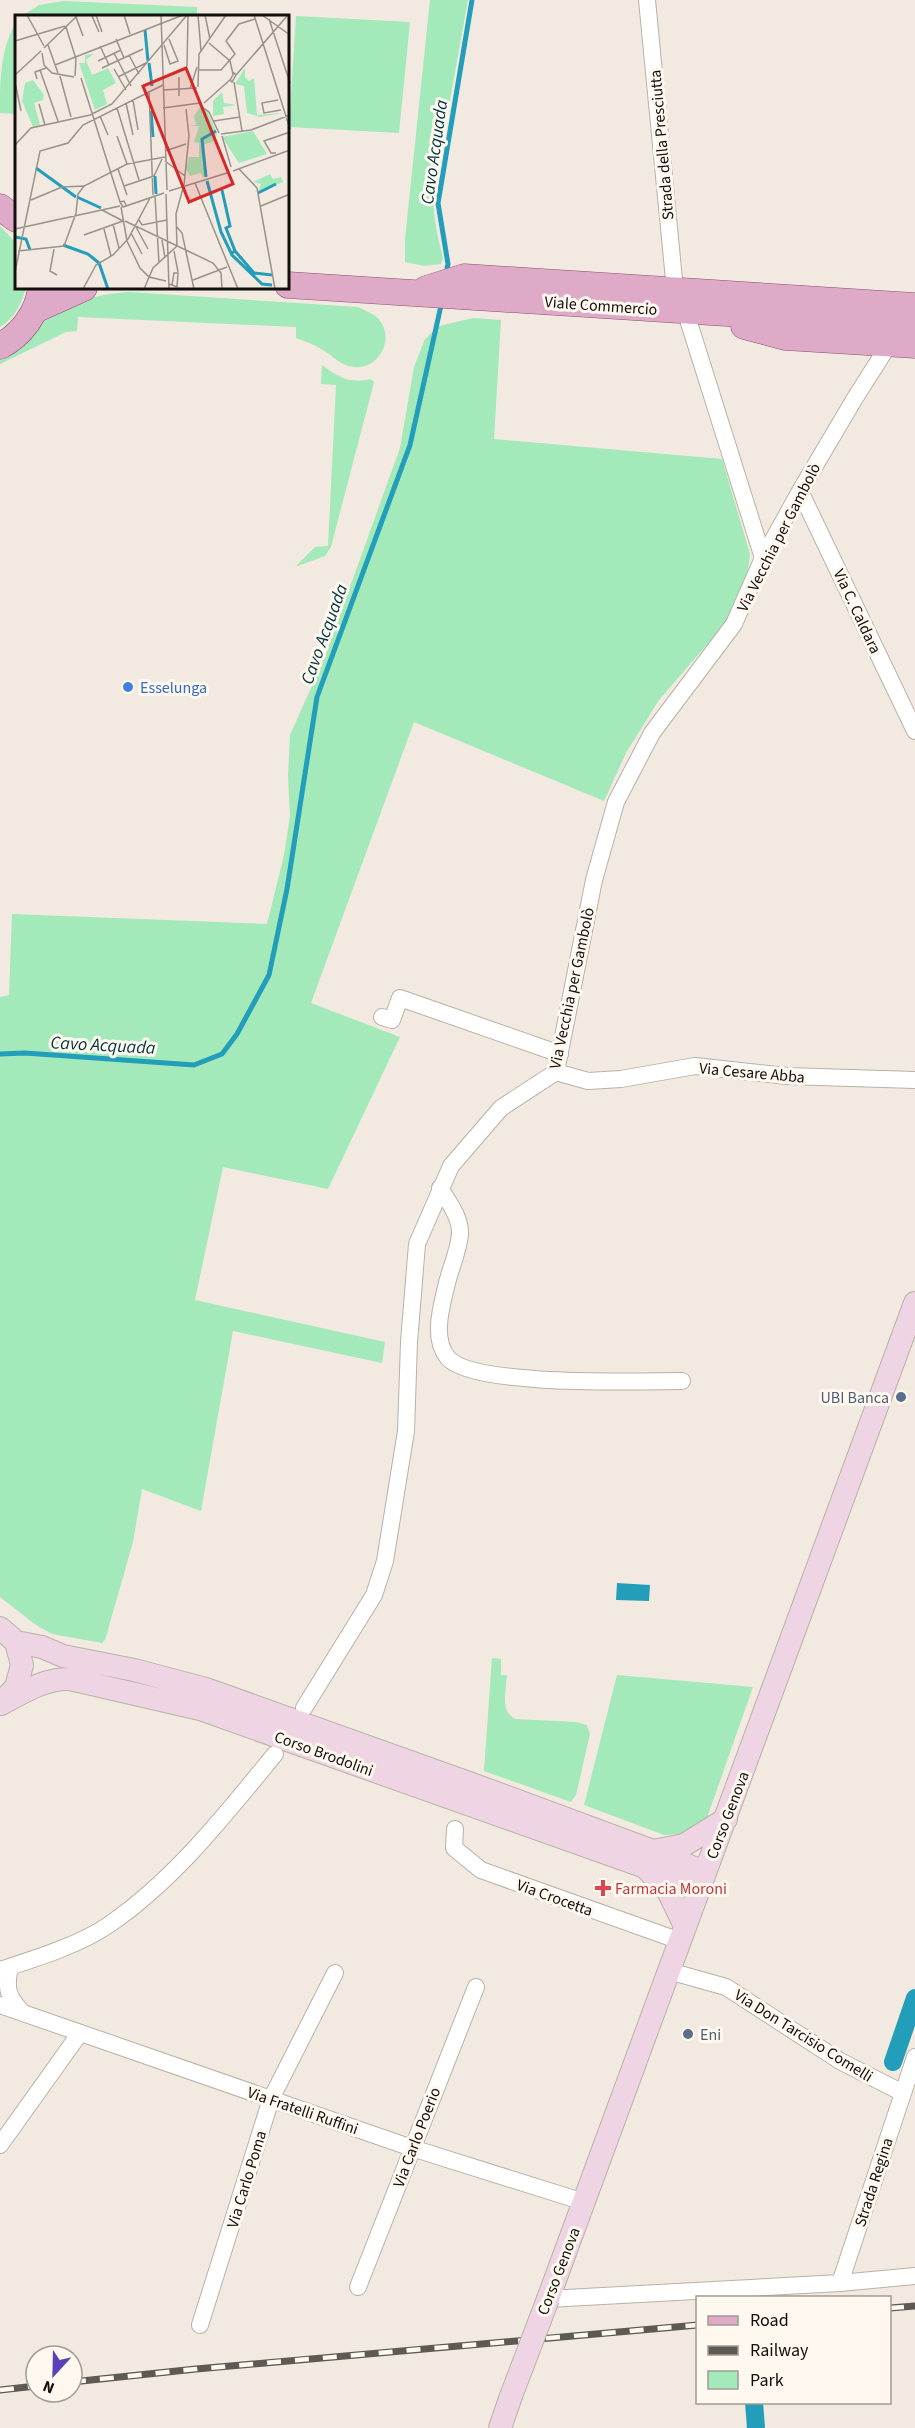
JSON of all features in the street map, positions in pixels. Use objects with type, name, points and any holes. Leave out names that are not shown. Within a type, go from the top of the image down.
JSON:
[{"type":"main road","points":[[0,207],[15,218]]},
{"type":"main road","name":"Viale Commercio","points":[[290,285],[425,291],[464,286],[680,300],[915,325]]},
{"type":"main road","points":[[0,346],[17,334],[38,299],[76,290]]},
{"type":"main road","points":[[680,300],[915,306]]},
{"type":"main road","points":[[680,300],[785,337],[903,344]]},
{"type":"main road","name":"Corso Genova","points":[[500,2428],[915,1303]]},
{"type":"main road","name":"Corso Brodolini","points":[[0,1704],[16,1687],[22,1665],[8,1635]]},
{"type":"main road","name":"Corso Brodolini","points":[[8,1635],[63,1656],[134,1670],[206,1689],[472,1784],[649,1859],[668,1891],[683,1934]]},
{"type":"main road","name":"Corso Brodolini","points":[[0,1704],[58,1678],[130,1691],[201,1709],[703,1879]]},
{"type":"main road","points":[[649,1859],[684,1845],[726,1819]]},
{"type":"street","name":"Strada della Presciutta","points":[[647,0],[680,300],[763,558]]},
{"type":"street","name":"Via Vecchia per Gambolò","points":[[304,1708],[374,1595],[385,1561],[406,1431],[408,1342],[417,1244],[440,1188],[451,1166],[501,1108],[556,1072],[594,880],[616,802],[652,733],[734,624],[763,558],[800,490],[855,398],[903,344]]},
{"type":"street","name":"Via C. Caldara","points":[[800,490],[915,731]]},
{"type":"street","points":[[382,1017],[392,1020],[400,998],[560,1054]]},
{"type":"street","name":"Via Cesare Abba","points":[[556,1072],[588,1081],[621,1079],[696,1066],[787,1077],[915,1080]]},
{"type":"street","points":[[440,1188],[453,1208],[460,1233],[440,1319],[440,1341],[449,1359],[477,1373],[519,1379],[682,1381]]},
{"type":"street","points":[[24,2014],[14,2004],[9,1994],[5,1969],[76,1942],[108,1926],[163,1883],[219,1822],[275,1754]]},
{"type":"street","name":"Via Crocetta","points":[[455,1829],[454,1848],[481,1870],[683,1934]]},
{"type":"street","name":"Via Don Tarcisio Comelli","points":[[669,1971],[726,1987],[840,2061],[908,2086]]},
{"type":"street","name":"Via Carlo Poma","points":[[200,2325],[271,2099],[335,1973]]},
{"type":"street","name":"Via Carlo Poerio","points":[[358,2287],[476,1987]]},
{"type":"street","name":"Via Fratelli Ruffini","points":[[0,2006],[412,2148],[584,2202]]},
{"type":"street","name":"Via Fratelli Ruffini","points":[[0,2014],[24,2014]]},
{"type":"street","points":[[0,2145],[80,2033]]},
{"type":"street","name":"Strada Regina","points":[[840,2283],[908,2086],[915,2057]]},
{"type":"street","points":[[548,2299],[840,2283],[915,2276]]},
{"type":"green space","points":[[430,0],[468,0],[434,183],[435,219],[443,258],[441,264],[424,266],[405,262],[405,239]]},
{"type":"green space","points":[[63,1],[197,7],[197,15],[24,15],[39,5]]},
{"type":"green space","points":[[296,16],[410,22],[399,133],[290,127]]},
{"type":"green space","points":[[15,24],[15,114],[0,113],[4,55]]},
{"type":"green space","points":[[0,226],[15,242],[15,290],[25,290],[17,310],[0,327]]},
{"type":"green space","points":[[129,292],[358,307],[379,319],[385,330],[386,338],[381,353],[376,359],[362,367],[354,367],[345,365],[318,347],[296,338],[296,327],[78,317],[77,331],[66,332],[0,364],[0,353],[59,311],[90,298]]},
{"type":"green space","points":[[473,318],[501,320],[494,439],[722,459],[750,554],[747,578],[735,612],[659,700],[626,753],[604,801],[414,722],[311,1003],[400,1037],[328,1189],[223,1167],[195,1300],[385,1342],[382,1363],[233,1331],[201,1511],[142,1489],[133,1542],[105,1640],[102,1643],[52,1634],[36,1625],[0,1597],[0,997],[9,995],[12,914],[267,924],[284,855],[290,816],[288,777],[290,735],[324,659],[400,448],[414,367],[425,339],[439,326]]},
{"type":"green space","points":[[322,365],[333,373],[350,380],[370,379],[374,382],[331,547],[325,556],[295,567],[315,547],[328,546],[336,385],[321,384]]},
{"type":"green space","points":[[492,1658],[501,1659],[501,1675],[507,1675],[505,1694],[507,1711],[515,1719],[576,1722],[587,1725],[590,1734],[576,1795],[571,1802],[484,1771]]},
{"type":"green space","points":[[617,1675],[753,1687],[707,1818],[684,1834],[664,1835],[584,1805]]},
{"type":"water","points":[[617,1583],[650,1585],[649,1601],[616,1600]]},
{"type":"waterway","name":"Cavo Acquada","points":[[446,274],[448,264],[438,203],[472,0]]},
{"type":"waterway","name":"Cavo Acquada","points":[[0,1054],[25,1053],[194,1065],[222,1054],[237,1034],[269,975],[287,889],[317,697],[410,445],[442,301]]},
{"type":"waterway","points":[[893,2062],[915,1998]]},
{"type":"waterway","points":[[754,2404],[756,2428]]},
{"type":"railway","points":[[891,2308],[915,2306]]},
{"type":"railway","points":[[84,2381],[696,2325]]},
{"type":"railway","points":[[0,2390],[24,2387]]},
{"type":"place","name":"Esselunga","points":[[128,687]]},
{"type":"place","name":"UBI Banca","points":[[901,1397]]},
{"type":"place","name":"Farmacia Moroni","points":[[603,1888]]},
{"type":"place","name":"Eni","points":[[688,2034]]}]
